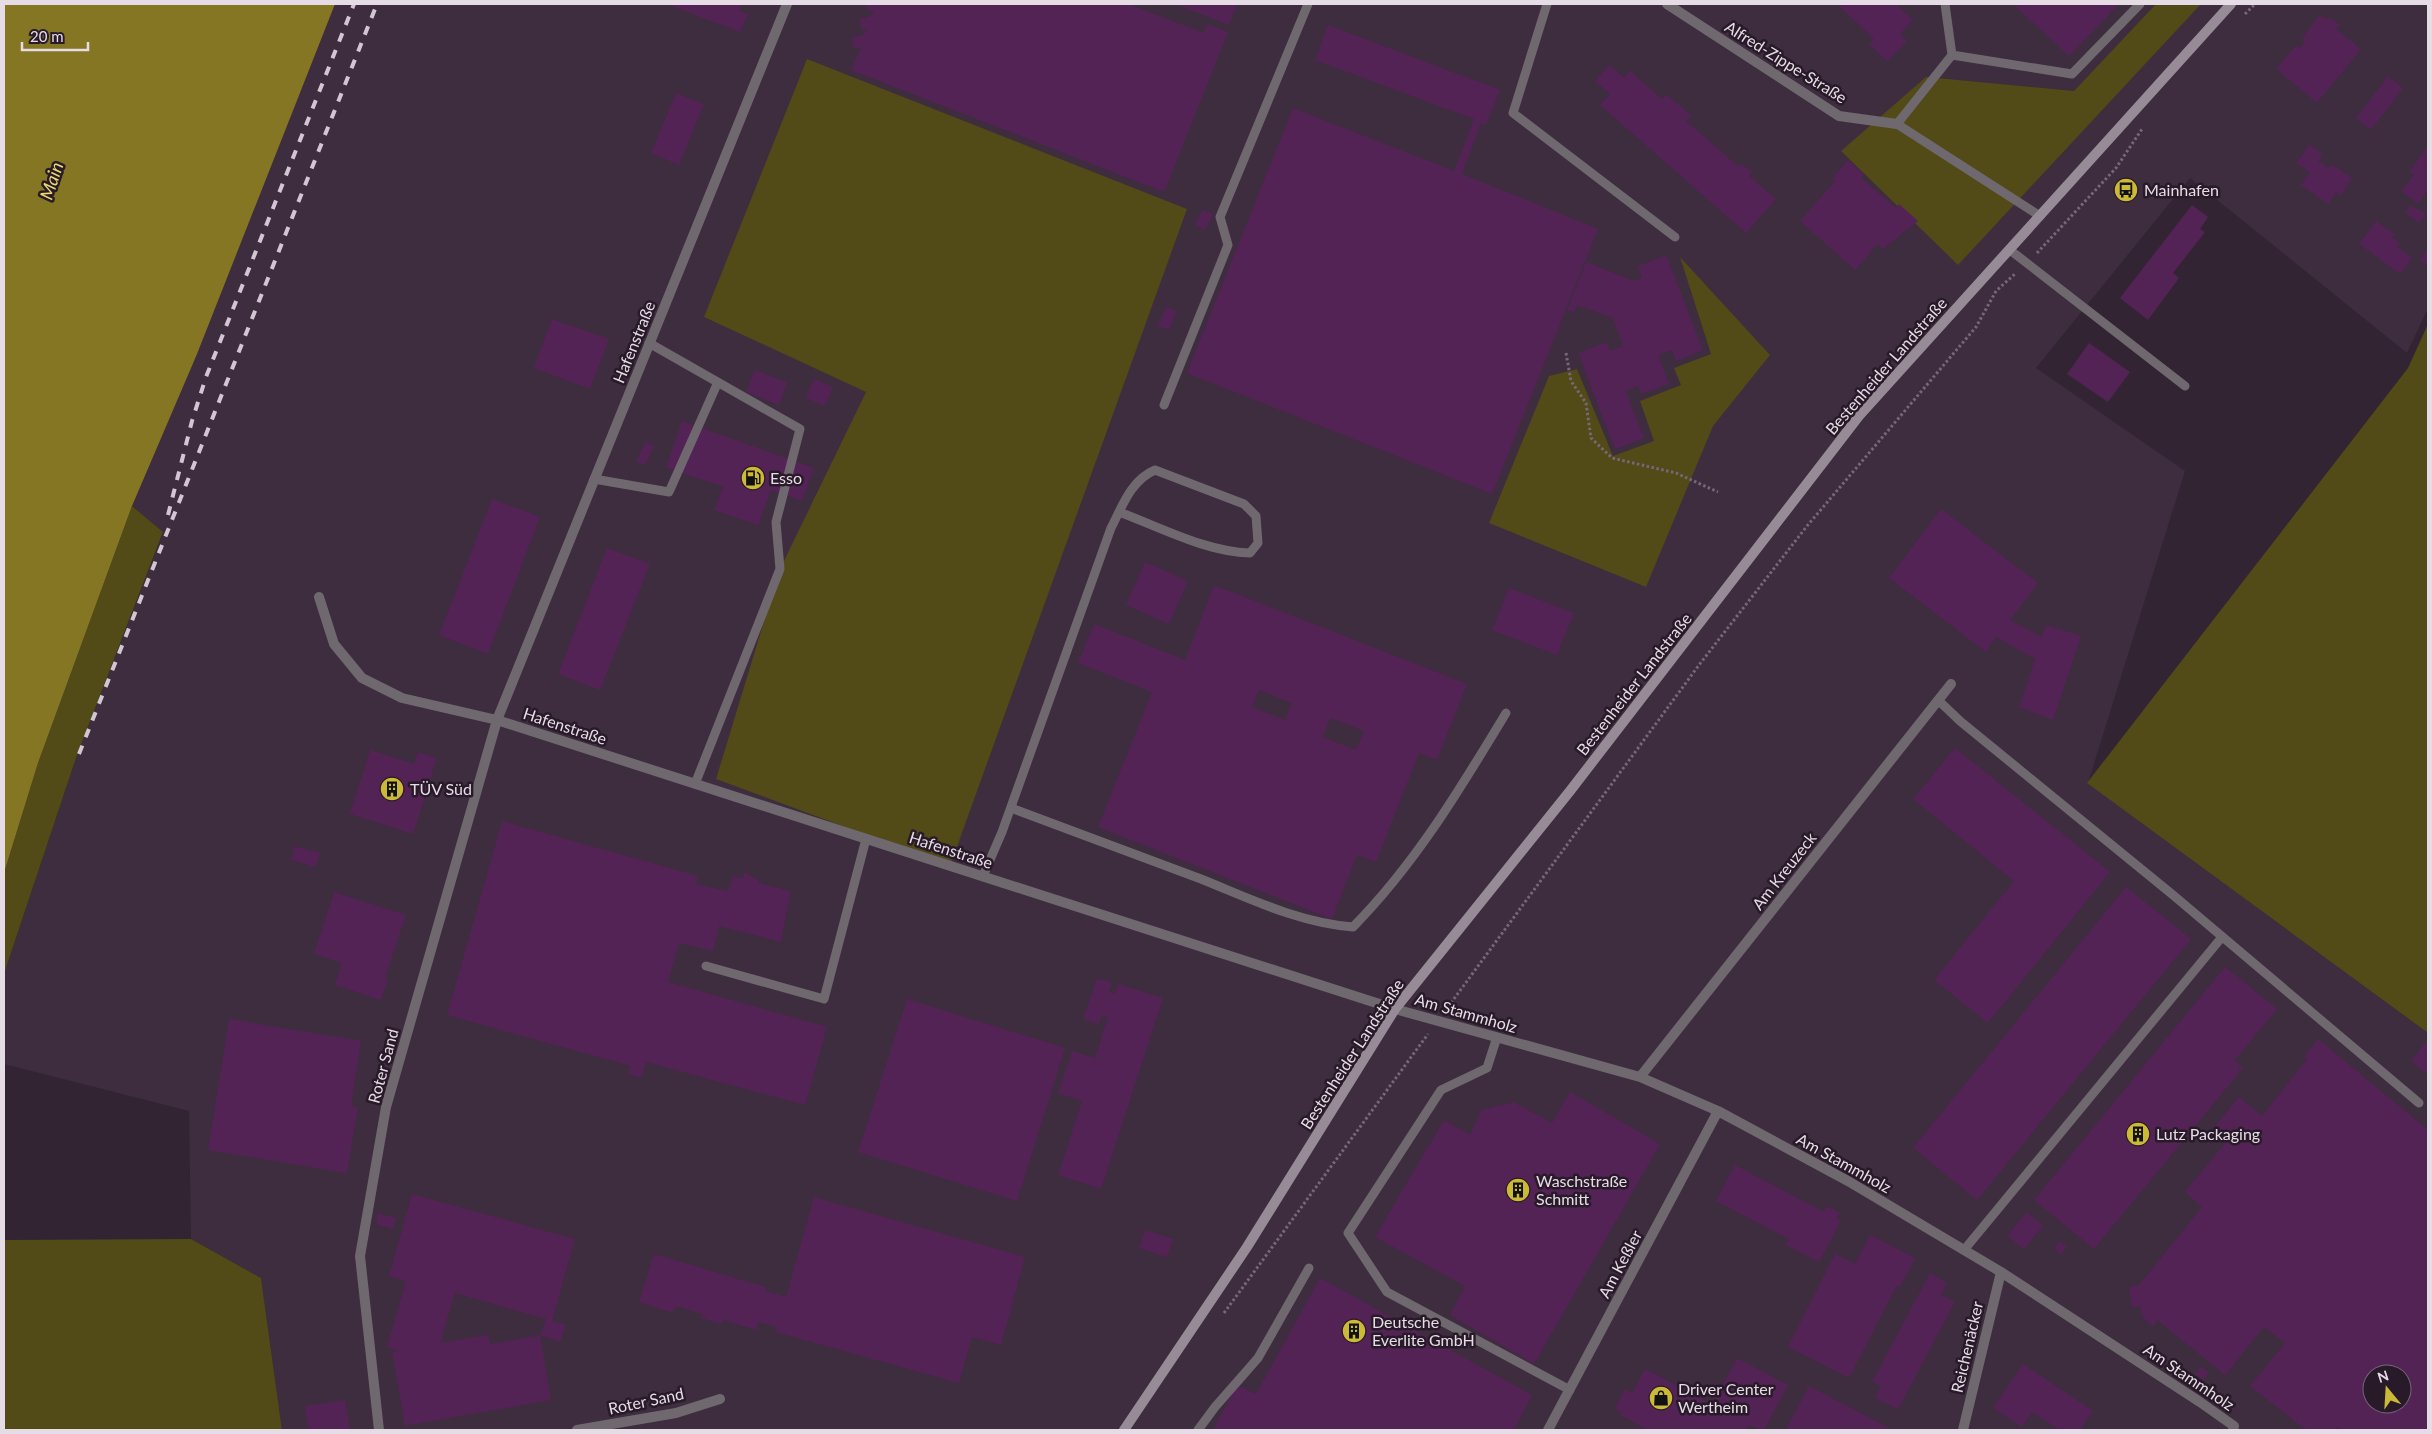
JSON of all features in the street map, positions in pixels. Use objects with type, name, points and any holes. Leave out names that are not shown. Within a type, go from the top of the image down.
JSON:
[{"type":"main road","name":"Bestenheider Landstraße","points":[[1124,1430],[1247,1247],[1395,1009],[1570,791],[1859,416],[2230,4]]},
{"type":"street","name":"Hafenstraße","points":[[497,720],[786,4]]},
{"type":"street","name":"Alfred-Zippe-Straße","points":[[1667,4],[1839,116],[1897,124]]},
{"type":"street","name":"Hafenstraße","points":[[319,597],[334,644],[362,678],[402,698],[497,720],[1395,1009]]},
{"type":"street","name":"Am Kreuzeck","points":[[1640,1077],[1951,684]]},
{"type":"street","name":"Roter Sand","points":[[379,1430],[360,1256],[386,1108],[497,720]]},
{"type":"street","name":"Am Stammholz","points":[[1395,1009],[1640,1077],[1718,1111],[1848,1181],[2001,1272],[2200,1402],[2234,1426],[2233,1430]]},
{"type":"street","name":"Am Keßler","points":[[1548,1430],[1718,1111]]},
{"type":"street","name":"Reichenäcker","points":[[1963,1430],[2001,1272]]},
{"type":"street","name":"Roter Sand","points":[[577,1430],[676,1413],[720,1399]]},
{"type":"lane","points":[[1164,405],[1228,245],[1220,217],[1308,4]]},
{"type":"lane","points":[[1547,4],[1513,113],[1675,237]]},
{"type":"lane","points":[[1946,4],[1952,55],[1897,124],[2040,216]]},
{"type":"lane","points":[[1952,55],[2072,74],[2140,4]]},
{"type":"lane","points":[[2010,250],[2185,386]]},
{"type":"lane","points":[[649,343],[800,429],[776,522],[780,569],[695,784]]},
{"type":"lane","points":[[594,479],[669,492],[718,382]]},
{"type":"lane","points":[[984,876],[1011,808],[1111,528],[1119,512],[1127,497],[1143,476],[1155,470],[1244,504],[1256,516],[1258,544],[1250,552],[1241,552],[1204,544],[1119,512]]},
{"type":"lane","points":[[1938,700],[1960,722],[2222,937],[2419,1103]]},
{"type":"lane","points":[[1011,808],[1203,880],[1264,906],[1326,925],[1353,927],[1383,896],[1447,812],[1506,713]]},
{"type":"lane","points":[[706,966],[824,999],[866,839]]},
{"type":"lane","points":[[1964,1250],[2222,937]]},
{"type":"lane","points":[[1497,1037],[1487,1068],[1440,1090],[1348,1234],[1386,1292],[1570,1390]]},
{"type":"lane","points":[[1198,1430],[1215,1406],[1258,1358],[1308,1268]]},
{"type":"path","points":[[2242,18],[2255,4]]},
{"type":"path","points":[[1220,1320],[1699,665],[1807,526],[1976,327],[1996,291],[2027,263],[2116,168],[2146,123]]},
{"type":"path","points":[[1566,353],[1571,381],[1586,403],[1591,438],[1612,458],[1676,473],[1718,492]]},
{"type":"shaded area","points":[[335,4],[2428,4],[2428,308],[2407,353],[2190,178],[2036,368],[2185,471],[2088,783],[2428,1033],[2428,1430],[282,1430],[261,1278],[191,1239],[189,1111],[4,1064],[4,974],[77,755],[163,533],[132,506]]},
{"type":"shaded area","points":[[2156,4],[2201,4],[1958,265],[1841,151],[1926,77],[2074,91]]},
{"type":"shaded area","points":[[807,59],[1187,209],[950,866],[716,779],[780,569],[866,392],[704,317]]},
{"type":"shaded area","points":[[1680,257],[1770,355],[1713,426],[1646,587],[1489,523],[1549,376],[1577,369],[1613,456],[1654,441],[1640,401],[1681,385],[1674,368],[1711,354]]},
{"type":"shaded area","points":[[2428,324],[2428,1033],[2087,783],[2408,368]]},
{"type":"shaded area","points":[[132,506],[163,532],[77,755],[4,974],[4,873],[38,763]]},
{"type":"shaded area","points":[[191,1239],[261,1278],[282,1430],[4,1430],[4,1240]]},
{"type":"water","name":"Main","points":[[4,4],[335,4],[197,354],[132,506],[38,763],[4,873]]},
{"type":"building","points":[[667,4],[742,4],[739,11],[748,14],[740,32]]},
{"type":"building","points":[[866,4],[1128,4],[1204,33],[1207,24],[1228,32],[1164,192],[851,70],[861,47],[854,49],[851,38],[864,34],[868,29],[862,30],[859,19],[872,16],[874,10],[868,11]]},
{"type":"building","points":[[1175,4],[1237,4],[1229,25]]},
{"type":"building","points":[[1837,4],[1896,4],[1913,20],[1900,34],[1907,41],[1887,61],[1869,44],[1874,39]]},
{"type":"building","points":[[2013,4],[2119,4],[2069,56]]},
{"type":"building","points":[[2320,15],[2327,20],[2329,17],[2340,25],[2336,29],[2361,49],[2317,103],[2276,69],[2296,45],[2300,48],[2305,41],[2302,38]]},
{"type":"building","points":[[1328,25],[1500,90],[1486,125],[1481,123],[1462,174],[1598,229],[1492,494],[1187,373],[1293,108],[1454,171],[1474,119],[1315,60]]},
{"type":"building","points":[[1609,65],[1624,78],[1630,71],[1662,99],[1666,94],[1691,115],[1686,121],[1739,167],[1742,164],[1752,172],[1749,176],[1776,199],[1746,233],[1600,105],[1610,94],[1595,81]]},
{"type":"building","points":[[2388,76],[2403,88],[2371,130],[2356,118]]},
{"type":"building","points":[[676,93],[704,104],[679,165],[651,153]]},
{"type":"building","points":[[2309,145],[2323,154],[2318,161],[2329,168],[2332,165],[2352,178],[2341,195],[2336,192],[2328,204],[2301,185],[2310,172],[2296,163]]},
{"type":"building","points":[[2426,149],[2428,150],[2428,190],[2418,204],[2401,191],[2414,175],[2409,172]]},
{"type":"building","points":[[1848,160],[1864,175],[1861,178],[1896,208],[1899,204],[1918,221],[1883,249],[1878,244],[1855,270],[1800,221],[1835,181],[1832,178]]},
{"type":"building","points":[[2192,205],[2208,217],[2200,229],[2205,232],[2173,273],[2179,278],[2148,320],[2120,298]]},
{"type":"building","points":[[2411,205],[2426,214],[2419,223],[2405,212]]},
{"type":"building","points":[[1202,210],[1213,214],[1205,230],[1195,225]]},
{"type":"building","points":[[2376,221],[2394,234],[2391,237],[2400,243],[2397,247],[2412,258],[2400,274],[2359,244]]},
{"type":"building","points":[[2428,250],[2428,266],[2420,260]]},
{"type":"building","points":[[1666,255],[1703,350],[1676,361],[1672,350],[1658,355],[1669,384],[1641,394],[1638,386],[1626,391],[1644,438],[1615,449],[1578,353],[1607,342],[1610,351],[1623,346],[1613,318],[1577,305],[1574,312],[1567,310],[1586,262],[1634,281],[1642,278],[1638,266]]},
{"type":"building","points":[[1166,307],[1177,311],[1169,330],[1158,326]]},
{"type":"building","points":[[552,319],[609,339],[590,389],[534,368]]},
{"type":"building","points":[[2089,343],[2130,372],[2108,402],[2067,374]]},
{"type":"building","points":[[755,370],[787,382],[779,405],[746,392]]},
{"type":"building","points":[[814,379],[833,387],[825,406],[806,398]]},
{"type":"building","name":"Esso","points":[[682,421],[814,468],[802,501],[771,490],[758,525],[714,510],[723,487],[666,467]]},
{"type":"building","points":[[645,442],[654,446],[645,465],[636,462]]},
{"type":"building","points":[[492,499],[540,517],[488,654],[439,635]]},
{"type":"building","points":[[1941,509],[2038,583],[2010,620],[2042,637],[2046,625],[2081,636],[2053,720],[2019,707],[2035,659],[1996,637],[1986,652],[1889,578]]},
{"type":"building","points":[[607,548],[650,564],[600,690],[558,674]]},
{"type":"building","points":[[1145,562],[1188,581],[1169,624],[1126,605]]},
{"type":"building","points":[[1214,585],[1467,684],[1437,760],[1419,753],[1376,862],[1357,855],[1332,919],[1098,827],[1152,692],[1078,663],[1094,624],[1185,660]],"holes":[[[1259,690],[1292,703],[1285,720],[1252,707]],[[1330,718],[1364,731],[1356,750],[1323,737]]]},
{"type":"building","points":[[1509,588],[1574,613],[1557,655],[1492,630]]},
{"type":"building","points":[[1955,748],[2110,872],[1988,1023],[1934,980],[2014,881],[1913,799]]},
{"type":"building","name":"TÜV Süd","points":[[370,750],[414,764],[418,752],[437,758],[413,834],[350,814]]},
{"type":"building","points":[[502,821],[698,876],[696,884],[728,891],[733,876],[743,879],[744,872],[759,881],[759,883],[791,891],[781,942],[719,926],[713,951],[679,943],[668,982],[827,1027],[805,1105],[646,1062],[641,1078],[628,1074],[631,1066],[447,1015]]},
{"type":"building","points":[[294,846],[320,853],[316,867],[291,860]]},
{"type":"building","points":[[2126,887],[2191,939],[1977,1200],[1913,1148]]},
{"type":"building","points":[[334,892],[406,915],[385,978],[388,979],[381,1000],[335,985],[342,963],[314,954]]},
{"type":"building","name":"Lutz Packaging","points":[[2225,967],[2277,1009],[2234,1061],[2243,1068],[2094,1249],[2034,1200]]},
{"type":"building","points":[[1097,978],[1112,983],[1109,992],[1115,994],[1118,984],[1163,998],[1101,1189],[1058,1175],[1082,1101],[1058,1093],[1072,1051],[1095,1058],[1108,1017],[1102,1015],[1099,1024],[1083,1019]]},
{"type":"building","points":[[907,999],[1065,1048],[1017,1201],[858,1152]]},
{"type":"building","points":[[229,1019],[361,1041],[351,1106],[358,1107],[347,1173],[208,1150]]},
{"type":"building","points":[[2318,1039],[2428,1130],[2428,1430],[2342,1430],[2337,1427],[2335,1430],[2306,1430],[2250,1386],[2285,1343],[2264,1327],[2225,1375],[2157,1320],[2153,1326],[2142,1317],[2140,1306],[2132,1308],[2129,1287],[2140,1284],[2202,1207],[2185,1192],[2225,1143],[2211,1131],[2239,1097],[2262,1116],[2307,1059],[2304,1057]]},
{"type":"building","points":[[2428,1039],[2428,1075],[2411,1061]]},
{"type":"building","name":"Waschstraße Schmitt","points":[[1570,1092],[1660,1144],[1534,1364],[1450,1315],[1465,1286],[1375,1237],[1444,1120],[1470,1135],[1481,1110],[1514,1102],[1552,1123]]},
{"type":"building","points":[[1735,1165],[1824,1212],[1826,1206],[1840,1213],[1837,1218],[1841,1220],[1819,1262],[1786,1245],[1789,1239],[1716,1201]]},
{"type":"building","points":[[412,1194],[575,1239],[552,1321],[566,1325],[560,1342],[540,1335],[551,1400],[405,1426],[392,1352],[400,1351],[387,1347],[406,1281],[389,1276]],"holes":[[[455,1293],[546,1319],[540,1335],[490,1344],[488,1335],[440,1343]]]},
{"type":"building","points":[[814,1197],[1025,1257],[1001,1345],[972,1337],[959,1383],[776,1332],[777,1327],[758,1322],[756,1330],[723,1320],[721,1324],[701,1318],[703,1314],[675,1306],[673,1313],[639,1302],[654,1254],[766,1287],[765,1291],[786,1297]]},
{"type":"building","points":[[2027,1212],[2043,1226],[2024,1249],[2007,1236]]},
{"type":"building","points":[[378,1213],[396,1218],[393,1229],[376,1224]]},
{"type":"building","points":[[1145,1230],[1173,1239],[1167,1257],[1139,1248]]},
{"type":"building","points":[[1870,1235],[1915,1258],[1900,1287],[1897,1285],[1849,1378],[1788,1347],[1835,1254],[1855,1264]]},
{"type":"building","points":[[2060,1241],[2067,1247],[2061,1254],[2054,1248]]},
{"type":"building","points":[[1930,1273],[1947,1283],[1941,1295],[1955,1302],[1898,1409],[1875,1398],[1881,1386],[1872,1382]]},
{"type":"building","name":"Deutsche Everlite GmbH","points":[[1320,1278],[1532,1395],[1514,1430],[1213,1430],[1237,1385],[1256,1394]]},
{"type":"building","name":"Driver Center Wertheim","points":[[1737,1358],[1788,1385],[1764,1430],[1748,1425],[1745,1430],[1648,1430],[1620,1415],[1621,1412],[1615,1408],[1625,1389],[1632,1393],[1645,1369],[1712,1404]]},
{"type":"building","points":[[2023,1364],[2093,1411],[2080,1430],[2060,1430],[2032,1412],[2022,1427],[1993,1408]]},
{"type":"building","points":[[2201,1366],[2209,1373],[2203,1380],[2195,1374]]},
{"type":"building","points":[[1809,1386],[1893,1430],[1786,1430]]},
{"type":"building","points":[[345,1400],[350,1430],[308,1430],[305,1406]]},
{"type":"railway","points":[[168,515],[192,421],[206,377],[354,4]]},
{"type":"railway","points":[[79,754],[377,4]]},
{"type":"place","name":"Mainhafen","points":[[2126,190]]},
{"type":"place","name":"Esso","points":[[753,478]]},
{"type":"place","name":"TÜV Süd","points":[[392,789]]},
{"type":"place","name":"Lutz Packaging","points":[[2138,1134]]},
{"type":"place","name":"Waschstraße Schmitt","points":[[1518,1190]]},
{"type":"place","name":"Deutsche Everlite GmbH","points":[[1354,1331]]},
{"type":"place","name":"Driver Center Wertheim","points":[[1661,1398]]}]
